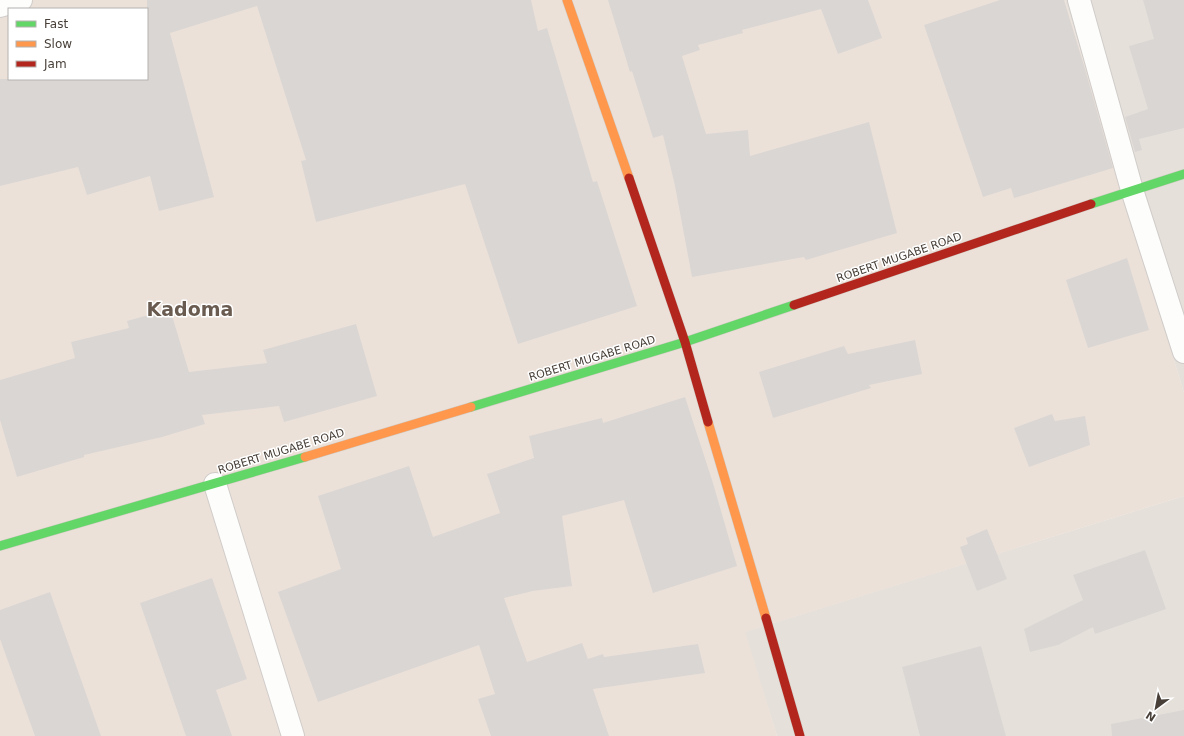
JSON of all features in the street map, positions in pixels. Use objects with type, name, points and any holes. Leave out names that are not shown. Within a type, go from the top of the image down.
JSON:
[{"type":"street","points":[[0,6],[21,0]]},
{"type":"street","points":[[567,0],[685,342],[800,736]]},
{"type":"street","points":[[1079,0],[1132,190],[1184,352]]},
{"type":"street","name":"ROBERT MUGABE ROAD","points":[[0,546],[215,484],[685,342],[1132,190],[1184,174]]},
{"type":"street","points":[[215,484],[293,736]]},
{"type":"shaded area","points":[[0,0],[1065,0],[1184,393],[1184,496],[745,632],[777,736],[0,736]]},
{"type":"shaded area","points":[[1065,0],[1184,0],[1184,393]]},
{"type":"shaded area","points":[[1184,496],[1184,736],[777,736],[744,632]]},
{"type":"building","points":[[147,0],[531,0],[538,31],[547,28],[593,182],[597,181],[637,306],[518,344],[465,184],[316,222],[301,161],[306,160],[257,6],[170,33],[214,197],[159,211],[150,176],[87,195],[78,167],[0,186],[0,79],[148,80]]},
{"type":"building","points":[[608,0],[868,0],[882,38],[838,54],[821,9],[742,30],[743,33],[698,45],[700,50],[682,56],[706,134],[748,130],[750,156],[869,122],[897,233],[806,260],[804,257],[692,277],[675,186],[663,135],[653,138],[632,71],[630,72]]},
{"type":"building","points":[[1000,0],[1064,0],[1113,168],[1014,198],[1011,188],[983,197],[924,25]]},
{"type":"building","points":[[1143,0],[1184,0],[1184,128],[1139,139],[1142,150],[1135,152],[1125,117],[1148,109],[1129,46],[1154,39]]},
{"type":"building","points":[[1127,258],[1149,330],[1088,348],[1066,280]]},
{"type":"building","points":[[170,309],[189,372],[267,363],[263,350],[356,324],[377,396],[284,422],[279,406],[202,415],[205,424],[162,437],[84,455],[84,457],[17,477],[0,420],[0,380],[75,358],[71,342],[129,328],[127,321]]},
{"type":"building","points":[[915,340],[922,374],[869,385],[871,388],[773,418],[759,372],[844,346],[848,354]]},
{"type":"building","points":[[685,397],[713,483],[737,566],[653,593],[624,500],[562,516],[572,586],[533,591],[504,598],[527,662],[582,643],[588,659],[603,654],[604,657],[698,644],[705,673],[593,689],[609,736],[491,736],[478,699],[495,694],[479,645],[318,702],[278,592],[341,569],[318,496],[409,466],[433,537],[500,513],[487,474],[534,458],[529,436],[602,418],[603,423]]},
{"type":"building","points":[[1052,414],[1055,421],[1085,416],[1090,445],[1029,467],[1014,428]]},
{"type":"building","points":[[987,529],[1007,579],[977,591],[960,547],[968,544],[966,538]]},
{"type":"building","points":[[1145,550],[1166,609],[1095,634],[1093,627],[1058,645],[1030,652],[1024,629],[1083,600],[1073,575]]},
{"type":"building","points":[[212,578],[247,679],[216,690],[232,736],[186,736],[140,603]]},
{"type":"building","points":[[50,592],[101,736],[35,736],[0,639],[0,610]]},
{"type":"building","points":[[981,646],[1006,736],[920,736],[902,667]]},
{"type":"building","points":[[1184,710],[1184,736],[1112,736],[1111,724]]},
{"type":"traffic: fast","points":[[1091,204],[1184,174]]},
{"type":"traffic: fast","points":[[471,407],[685,342],[794,305]]},
{"type":"traffic: fast","points":[[0,546],[305,457]]},
{"type":"traffic: slow","points":[[567,0],[629,178]]},
{"type":"traffic: slow","points":[[305,457],[471,407]]},
{"type":"traffic: slow","points":[[708,422],[766,618]]},
{"type":"traffic: jam","points":[[629,178],[685,342],[708,422]]},
{"type":"traffic: jam","points":[[794,305],[1091,204]]},
{"type":"traffic: jam","points":[[766,618],[800,736]]},
{"type":"district","name":"Kadoma","points":[[190,309]]}]
